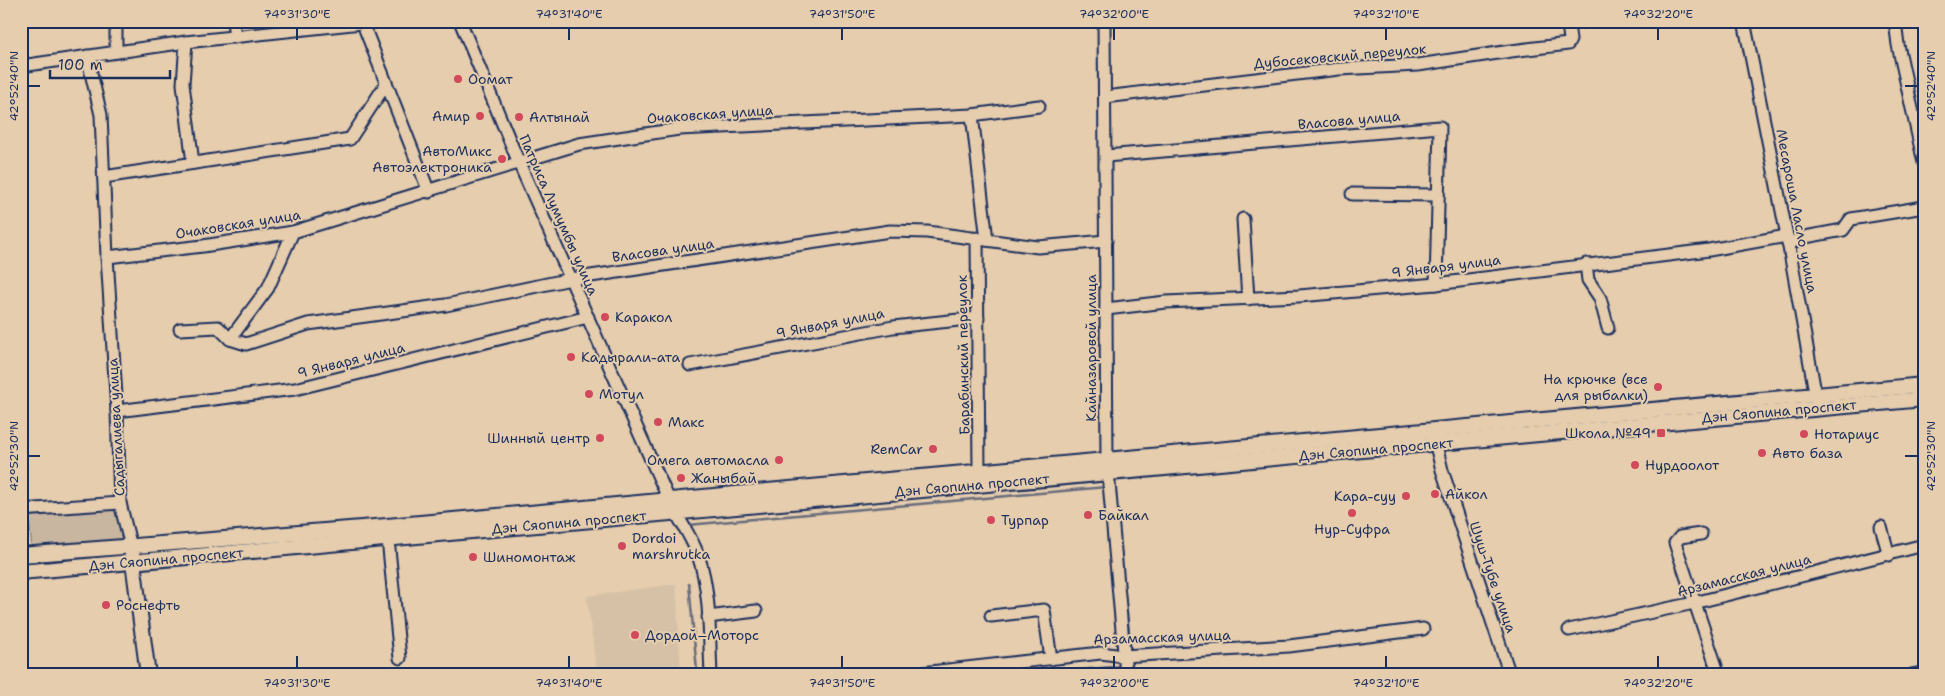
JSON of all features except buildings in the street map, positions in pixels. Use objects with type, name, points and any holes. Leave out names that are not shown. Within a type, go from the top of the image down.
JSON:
[{"type":"main road","name":"Дэн Сяопина проспект","points":[[21,572],[388,539],[672,506],[879,486],[1107,467],[1435,444],[1816,401],[1924,385]]},
{"type":"main road","name":"Дэн Сяопина проспект","points":[[879,486],[979,471],[1107,467],[1434,430],[1816,401],[1924,399]]},
{"type":"main road","name":"Дэн Сяопина проспект","points":[[22,551],[131,547],[672,506]]},
{"type":"main road","name":"Садыгалиева улица","points":[[131,547],[148,675]]},
{"type":"street","points":[[116,21],[116,52]]},
{"type":"street","points":[[233,21],[235,37]]},
{"type":"street","points":[[21,66],[186,42],[380,21]]},
{"type":"street","name":"Патриса Лумумбы улица","points":[[460,21],[519,163],[672,506],[688,535],[700,563],[703,572],[708,617],[711,675]]},
{"type":"street","name":"Кайназаровой улица","points":[[1104,21],[1107,467],[1126,675]]},
{"type":"street","name":"Дубосековский переулок","points":[[1105,97],[1339,69],[1418,65],[1511,50],[1568,44],[1570,40],[1568,24],[1587,21]]},
{"type":"street","name":"Месароша Ласло улица","points":[[1744,21],[1816,401]]},
{"type":"street","points":[[1895,21],[1898,45],[1924,163]]},
{"type":"street","points":[[363,24],[429,192]]},
{"type":"street","points":[[186,42],[183,84],[193,163]]},
{"type":"street","name":"Садыгалиева улица","points":[[87,56],[101,115],[107,257],[117,411],[120,503],[131,547]]},
{"type":"street","points":[[104,177],[350,139],[386,84]]},
{"type":"street","name":"Очаковская улица","points":[[107,257],[203,246],[293,232],[429,192],[579,144],[679,129],[972,115],[1039,106]]},
{"type":"street","points":[[972,115],[982,239]]},
{"type":"street","name":"Власова улица","points":[[1106,156],[1440,127],[1436,284]]},
{"type":"street","points":[[1352,194],[1437,195]]},
{"type":"street","name":"9 Января улица","points":[[1106,309],[1166,302],[1248,299],[1436,284],[1709,250],[1787,240],[1843,230],[1851,219],[1924,207]]},
{"type":"street","points":[[1243,219],[1248,299]]},
{"type":"street","name":"Власова улица","points":[[180,329],[218,327],[230,340],[246,344],[308,324],[446,305],[571,279],[890,231],[927,232],[1038,247],[1106,241]]},
{"type":"street","points":[[230,340],[268,288],[293,232]]},
{"type":"street","name":"Барабинский переулок","points":[[979,471],[978,318],[982,239]]},
{"type":"street","points":[[1586,264],[1588,280],[1600,298],[1608,328]]},
{"type":"street","name":"9 Января улица","points":[[117,411],[295,389],[588,318]]},
{"type":"street","name":"9 Января улица","points":[[690,365],[893,327],[978,318]]},
{"type":"street","name":"Шуш-Тубе улица","points":[[1434,430],[1435,444],[1442,470],[1510,675]]},
{"type":"street","points":[[21,510],[120,503]]},
{"type":"street","points":[[1881,527],[1889,555]]},
{"type":"street","points":[[1701,534],[1680,537],[1676,543],[1719,675]]},
{"type":"street","points":[[388,539],[400,658]]},
{"type":"street","name":"Арзамасская улица","points":[[1569,630],[1694,603],[1924,545]]},
{"type":"street","points":[[991,616],[1044,610],[1051,658]]},
{"type":"street","points":[[708,617],[756,612]]},
{"type":"street","name":"Арзамасская улица","points":[[903,675],[1101,654],[1123,656],[1289,646],[1422,629]]},
{"type":"street","points":[[1912,675],[1924,673]]},
{"type":"shaded area","points":[[115,507],[123,543],[32,552],[29,515]]},
{"type":"shaded area","name":"Дордой–Моторс","points":[[676,584],[681,675],[597,675],[587,596]]},
{"type":"waterway","points":[[688,525],[1106,487]]},
{"type":"waterway","points":[[1120,548],[1131,652]]},
{"type":"waterway","points":[[689,584],[697,671]]},
{"type":"waterway","points":[[1128,666],[1132,665],[1132,658]]},
{"type":"waterway","points":[[1024,675],[1122,666]]},
{"type":"place","name":"Оомат","points":[[458,79]]},
{"type":"place","name":"Амир","points":[[480,116]]},
{"type":"place","name":"Алтынай","points":[[519,117]]},
{"type":"place","name":"АвтоМикс Автоэлектроника","points":[[502,159]]},
{"type":"place","name":"Каракол","points":[[605,317]]},
{"type":"place","name":"Кадырали-ата","points":[[571,357]]},
{"type":"place","name":"На крючке (все для рыбалки)","points":[[1658,387]]},
{"type":"place","name":"Мотул","points":[[589,394]]},
{"type":"place","name":"Макс","points":[[658,422]]},
{"type":"place","name":"Школа №49","points":[[1661,433]]},
{"type":"place","name":"Нотариус","points":[[1804,434]]},
{"type":"place","name":"Шинный центр","points":[[600,438]]},
{"type":"place","name":"RemCar","points":[[933,449]]},
{"type":"place","name":"Авто база","points":[[1762,453]]},
{"type":"place","name":"Омега автомасла","points":[[779,460]]},
{"type":"place","name":"Нурдоолот","points":[[1635,465]]},
{"type":"place","name":"Жаныбай","points":[[681,478]]},
{"type":"place","name":"Айкол","points":[[1435,494]]},
{"type":"place","name":"Кара-суу","points":[[1406,496]]},
{"type":"place","name":"Нур-Суфра","points":[[1352,513]]},
{"type":"place","name":"Байкал","points":[[1088,515]]},
{"type":"place","name":"Турпар","points":[[991,520]]},
{"type":"place","name":"Dordoi marshrutka","points":[[622,546]]},
{"type":"place","name":"Шиномонтаж","points":[[473,557]]},
{"type":"place","name":"Роснефть","points":[[106,605]]},
{"type":"place","name":"Дордой–Моторс","points":[[635,635]]}]
